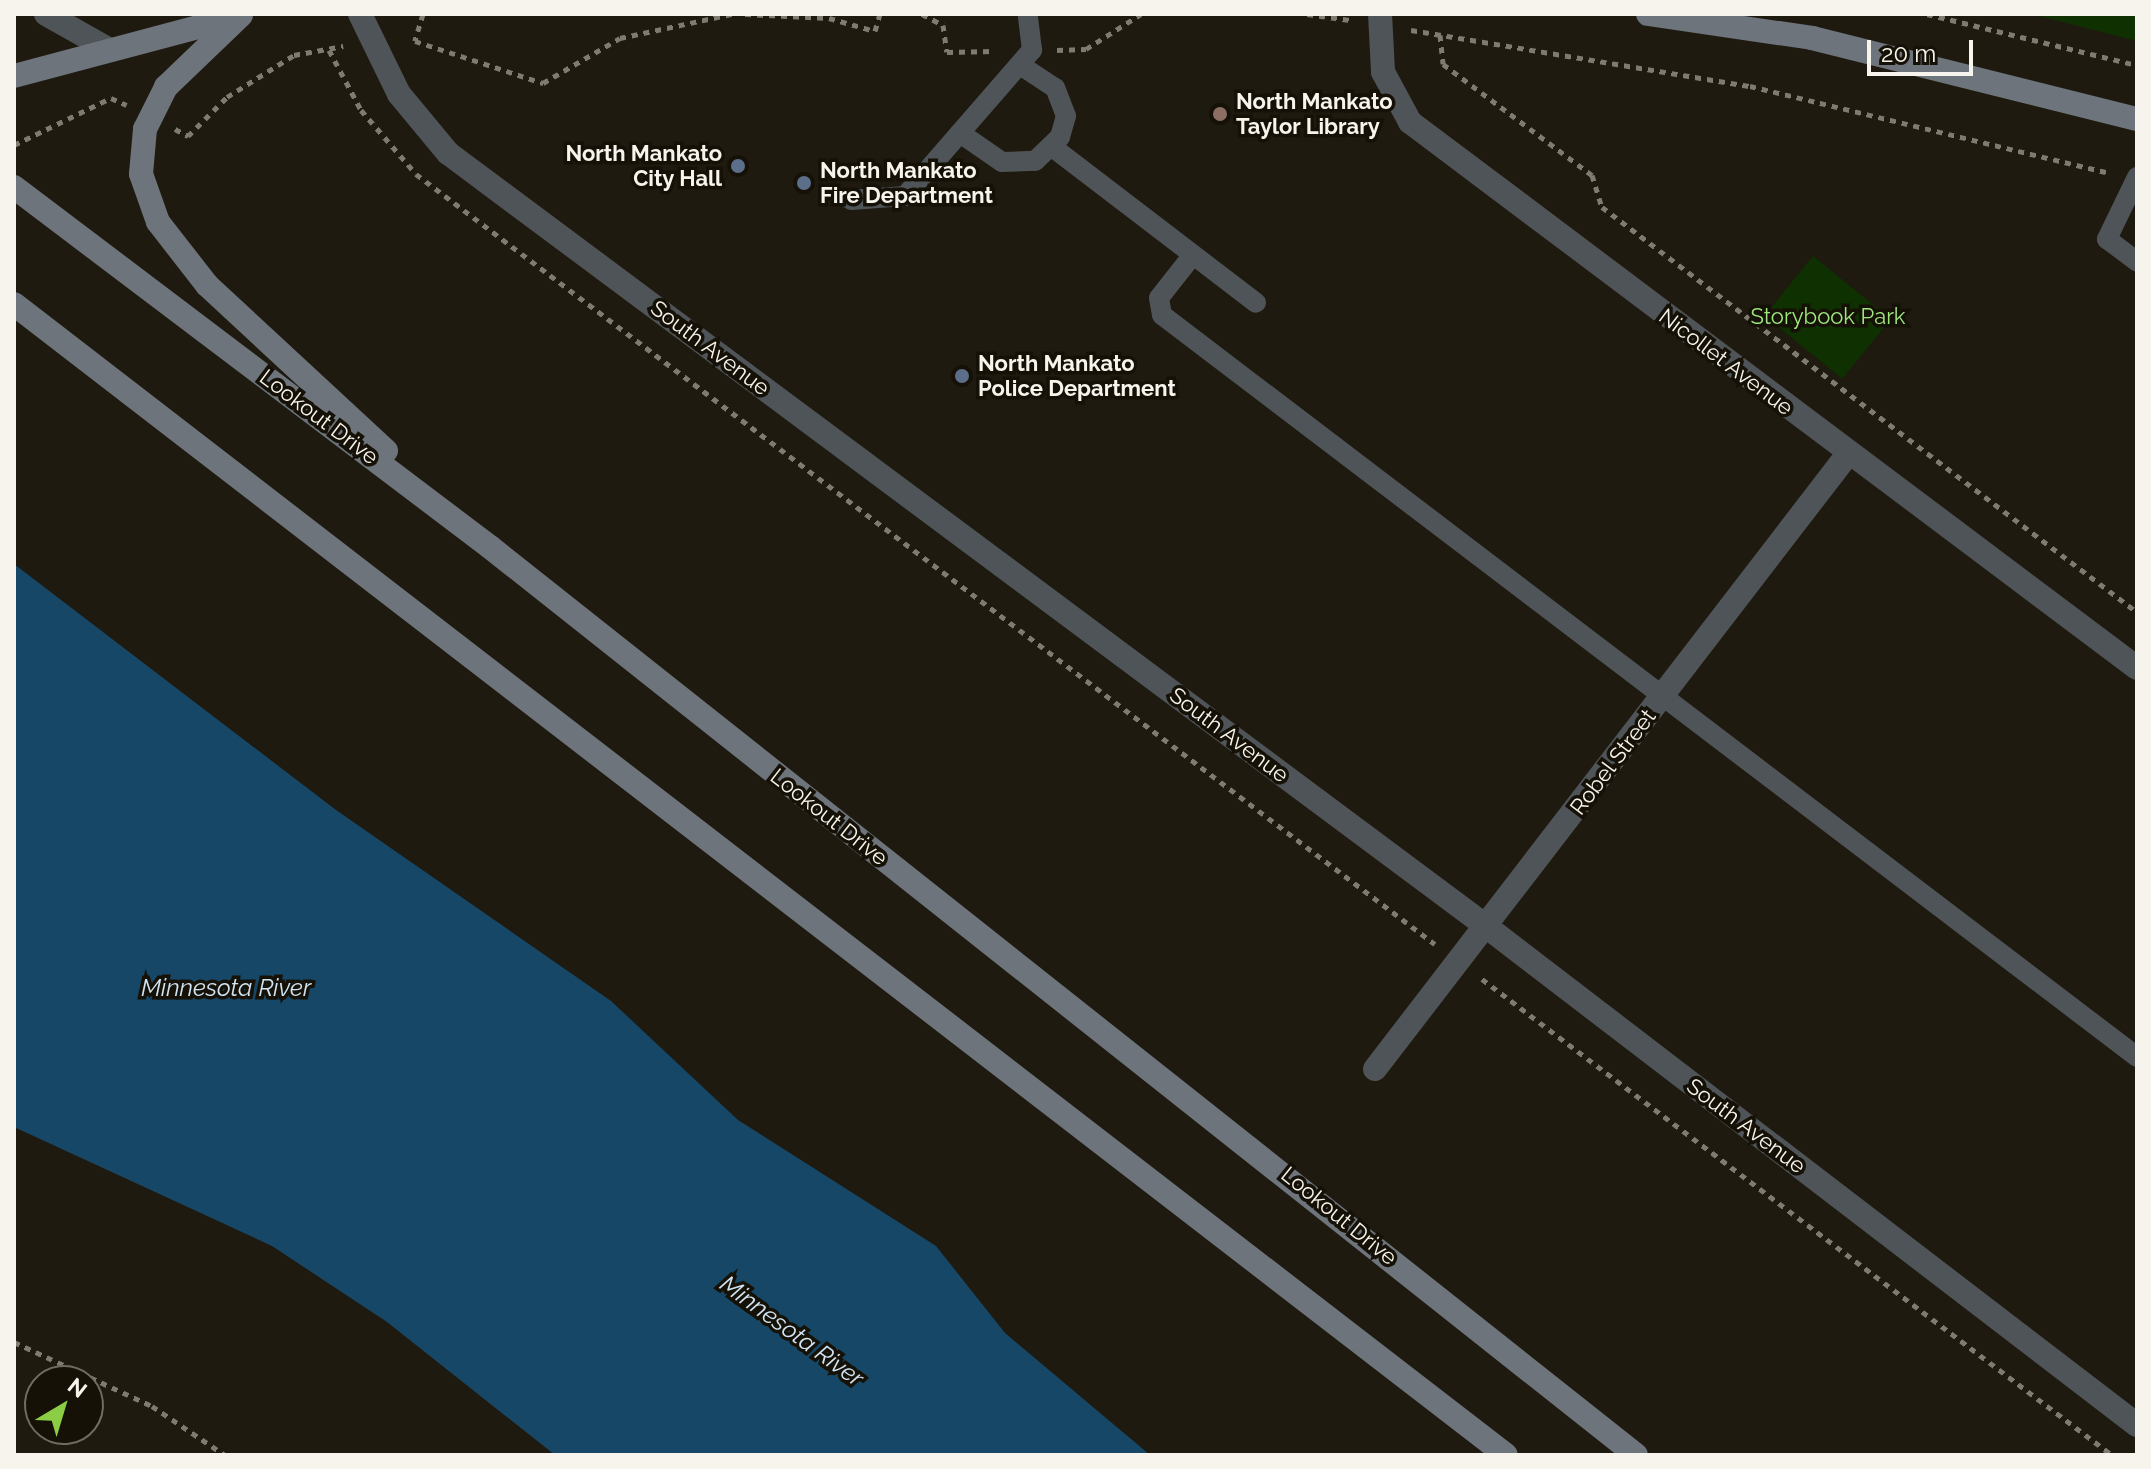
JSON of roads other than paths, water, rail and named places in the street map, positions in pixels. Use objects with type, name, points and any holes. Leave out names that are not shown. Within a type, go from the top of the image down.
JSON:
[{"type":"main road","points":[[14,76],[243,14]]},
{"type":"main road","points":[[243,14],[166,87],[151,116],[141,174],[158,222],[207,285],[490,547]]},
{"type":"main road","points":[[1648,14],[1812,38],[2137,119]]},
{"type":"main road","name":"Lookout Drive","points":[[14,187],[490,547],[1636,1455]]},
{"type":"main road","points":[[14,304],[1506,1455]]},
{"type":"street","points":[[46,14],[108,49]]},
{"type":"street","name":"South Avenue","points":[[360,14],[369,38],[399,94],[448,153],[1487,927],[2137,1425]]},
{"type":"street","name":"Nicollet Avenue","points":[[1380,19],[1383,72],[1410,122],[1848,454],[2137,668]]},
{"type":"street","name":"Robel Street","points":[[1375,1069],[1848,454]]},
{"type":"lane","points":[[851,200],[905,196],[1032,50],[1028,16]]},
{"type":"lane","points":[[960,133],[1002,162],[1035,161],[1051,146],[1066,116],[1055,88],[1020,65]]},
{"type":"lane","points":[[1051,146],[1256,303]]},
{"type":"lane","points":[[2136,178],[2107,239],[2137,262]]},
{"type":"lane","points":[[1192,256],[1159,298],[1162,315],[2137,1057]]},
{"type":"water","name":"Minnesota River","points":[[14,564],[336,810],[611,1001],[738,1120],[936,1246],[1005,1333],[1150,1455],[555,1455],[387,1322],[272,1246],[14,1127]]},
{"type":"place","name":"North Mankato Taylor Library","points":[[1220,114]]},
{"type":"place","name":"North Mankato City Hall","points":[[738,166]]},
{"type":"place","name":"North Mankato Fire Department","points":[[804,183]]},
{"type":"place","name":"North Mankato Police Department","points":[[962,376]]},
{"type":"park label","name":"Storybook Park","points":[[1828,317]]}]
